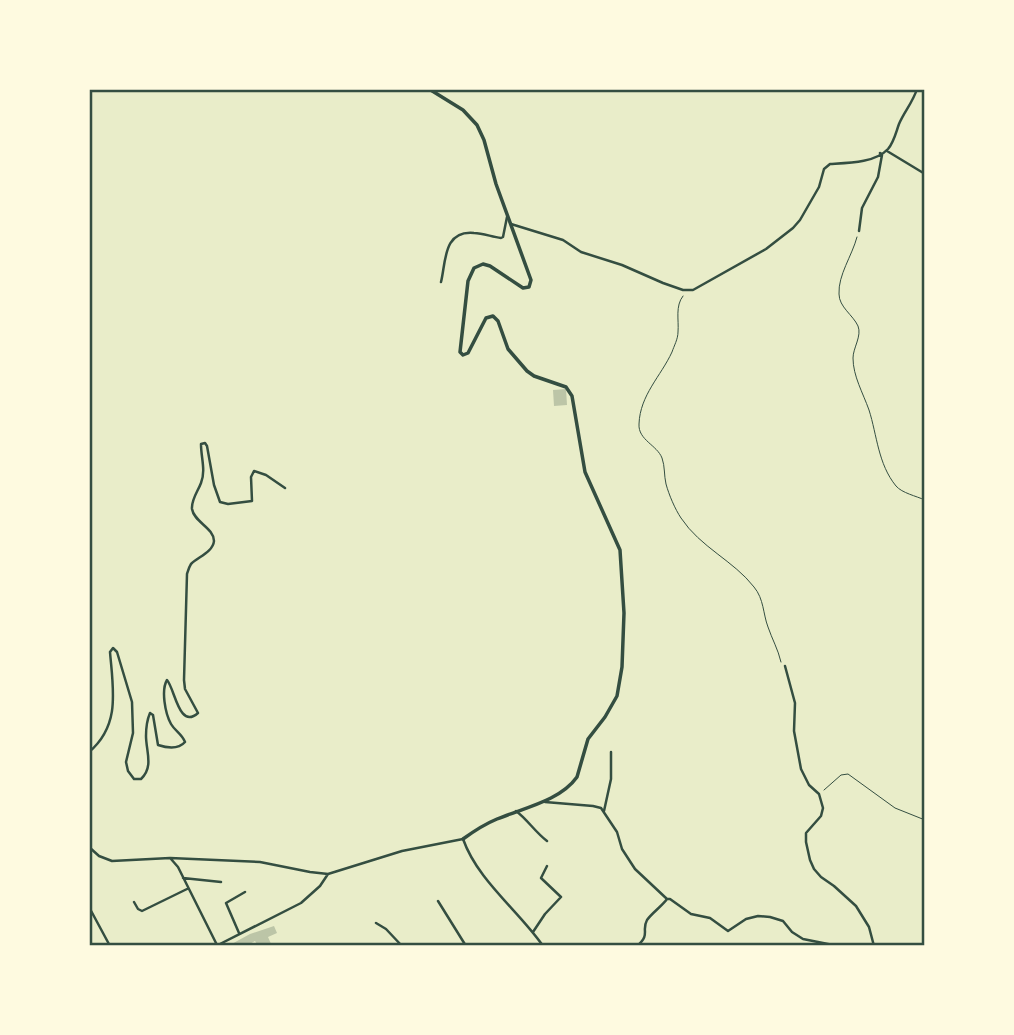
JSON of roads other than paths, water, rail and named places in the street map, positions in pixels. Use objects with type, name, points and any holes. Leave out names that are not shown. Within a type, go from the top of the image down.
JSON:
[{"type":"street","points":[[89,847],[99,856],[112,861],[170,858],[260,862],[328,874],[402,850],[463,839],[485,824],[538,803],[568,787],[577,777],[588,739],[617,696],[622,667],[624,613],[620,550],[585,472],[572,396],[566,387],[527,371],[508,349],[498,321],[493,316],[486,317],[468,353],[463,355],[460,352],[468,281],[474,268],[487,264],[523,288],[531,285],[477,125],[463,110],[429,89]]},
{"type":"street","points":[[511,224],[563,240],[581,252],[622,265],[663,283],[686,290],[698,288],[765,249],[793,228],[830,164],[867,160],[887,151],[917,89]]},
{"type":"street","points":[[887,151],[925,174]]},
{"type":"street","points":[[859,232],[862,208],[878,177],[882,155],[880,153]]},
{"type":"street","points":[[441,282],[446,250],[456,236],[471,232],[501,238],[505,232],[508,214]]},
{"type":"street","points":[[89,752],[101,739],[111,714],[114,698],[110,652],[113,648],[117,652],[132,700],[133,733],[126,762],[134,779],[141,779],[149,766],[146,735],[149,713],[153,715],[158,745],[175,747],[185,742],[169,719],[164,694],[167,680],[172,685],[178,706],[184,715],[192,717],[198,712],[185,689],[184,680],[187,572],[192,564],[212,547],[214,541],[212,534],[197,519],[192,508],[203,478],[201,444],[205,443],[207,446],[220,502],[228,504],[251,501],[251,475],[254,471],[266,475],[285,488]]},
{"type":"street","points":[[785,666],[793,694],[795,740],[801,769],[809,785],[819,794],[823,811],[806,836],[810,862],[821,877],[856,906],[869,927],[874,946]]},
{"type":"street","points":[[604,811],[611,779],[611,752]]},
{"type":"street","points":[[538,803],[601,808],[617,832],[622,849],[635,869],[667,899],[673,900],[691,914],[714,920],[726,930],[751,918],[770,917],[783,921],[792,932],[803,939],[838,946]]},
{"type":"street","points":[[516,811],[547,841]]},
{"type":"street","points":[[463,839],[480,870],[542,946]]},
{"type":"street","points":[[170,858],[178,867],[216,945],[301,903],[320,886],[328,874]]},
{"type":"street","points":[[533,932],[561,897],[541,878],[547,866]]},
{"type":"street","points":[[183,878],[221,881]]},
{"type":"street","points":[[134,902],[142,911],[188,888]]},
{"type":"street","points":[[239,933],[226,903],[245,892]]},
{"type":"street","points":[[637,946],[645,937],[648,919],[667,899]]},
{"type":"street","points":[[438,901],[466,946]]},
{"type":"street","points":[[89,907],[110,946]]},
{"type":"street","points":[[376,923],[386,929],[402,946]]}]
